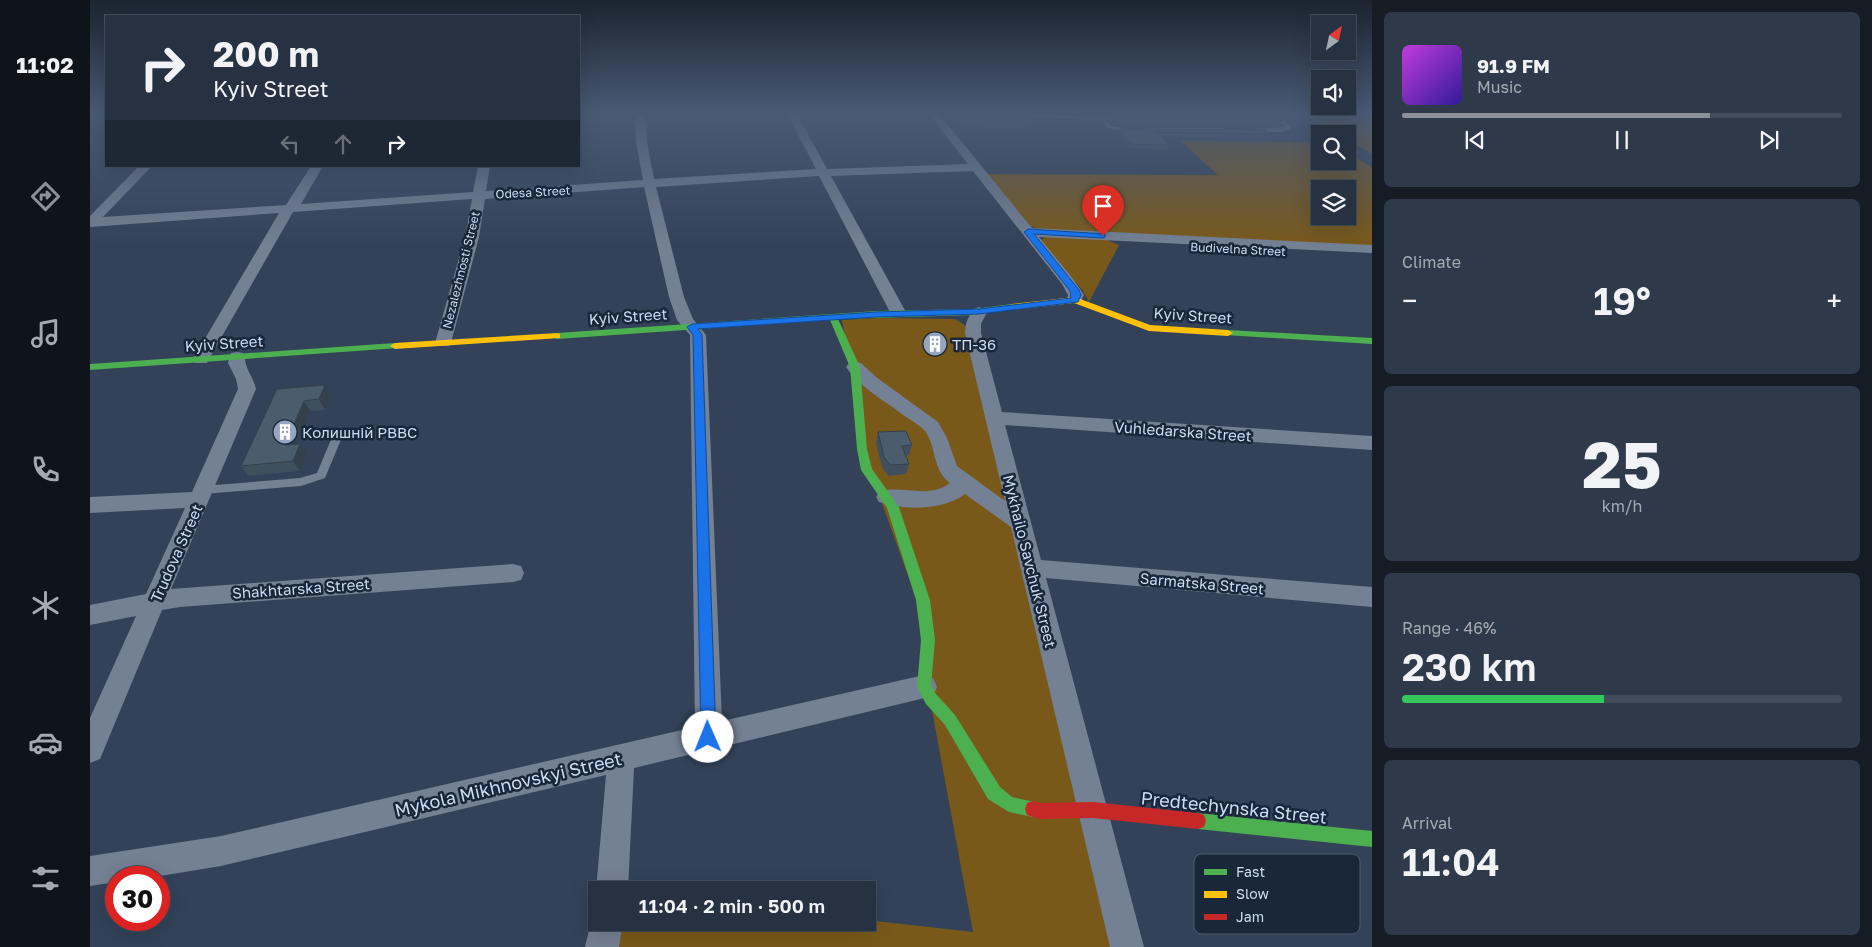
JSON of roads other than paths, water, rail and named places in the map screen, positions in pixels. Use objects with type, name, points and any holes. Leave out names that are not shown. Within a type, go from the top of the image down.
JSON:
[{"type":"street","points":[[645,158],[674,286],[684,317],[698,335],[708,737]]},
{"type":"street","points":[[816,158],[899,314]]},
{"type":"street","points":[[969,158],[1074,290],[1075,300]]},
{"type":"street","points":[[91,222],[145,167]]},
{"type":"street","points":[[201,359],[284,213],[316,167]]},
{"type":"street","name":"Nezalezhnosti Street","points":[[443,343],[472,238],[484,167]]},
{"type":"street","name":"Odesa Street","points":[[91,222],[824,173],[976,167]]},
{"type":"street","name":"Budivelna Street","points":[[1028,232],[1372,249]]},
{"type":"street","name":"Budivelna Street","points":[[1106,236],[1122,244],[1372,255]]},
{"type":"street","name":"Kyiv Street","points":[[90,367],[833,317],[979,312],[1075,300],[1149,328],[1372,340]]},
{"type":"street","name":"Mykhailo Savchuk Street","points":[[979,312],[974,324],[973,333],[1127,947]]},
{"type":"street","points":[[833,317],[854,367],[862,449],[866,470],[893,507],[923,600],[928,640],[926,681],[924,686],[931,699],[950,720],[994,794],[1009,804],[1040,811],[1093,810]]},
{"type":"street","name":"Trudova Street","points":[[90,749],[248,389],[236,363],[237,357]]},
{"type":"street","points":[[854,367],[931,426],[937,433],[949,472],[963,484],[1021,523]]},
{"type":"street","name":"Vuhledarska Street","points":[[994,418],[1372,444]]},
{"type":"street","points":[[886,497],[930,500],[950,494],[963,484]]},
{"type":"street","points":[[90,505],[202,494]]},
{"type":"street","name":"Sarmatska Street","points":[[1032,568],[1372,597]]},
{"type":"street","name":"Shakhtarska Street","points":[[90,615],[180,597],[513,573]]},
{"type":"street","name":"Mykola Mikhnovskyi Street","points":[[90,871],[221,851],[924,686]]},
{"type":"street","points":[[613,881],[621,758]]},
{"type":"street","name":"Predtechynska Street","points":[[1093,810],[1372,839]]},
{"type":"street","points":[[602,947],[605,931]]},
{"type":"lane","points":[[202,494],[301,482],[321,475],[340,430]]},
{"type":"place","name":"ТП-36","points":[[935,344]]},
{"type":"place","name":"Колишній РВВС","points":[[285,432]]}]
